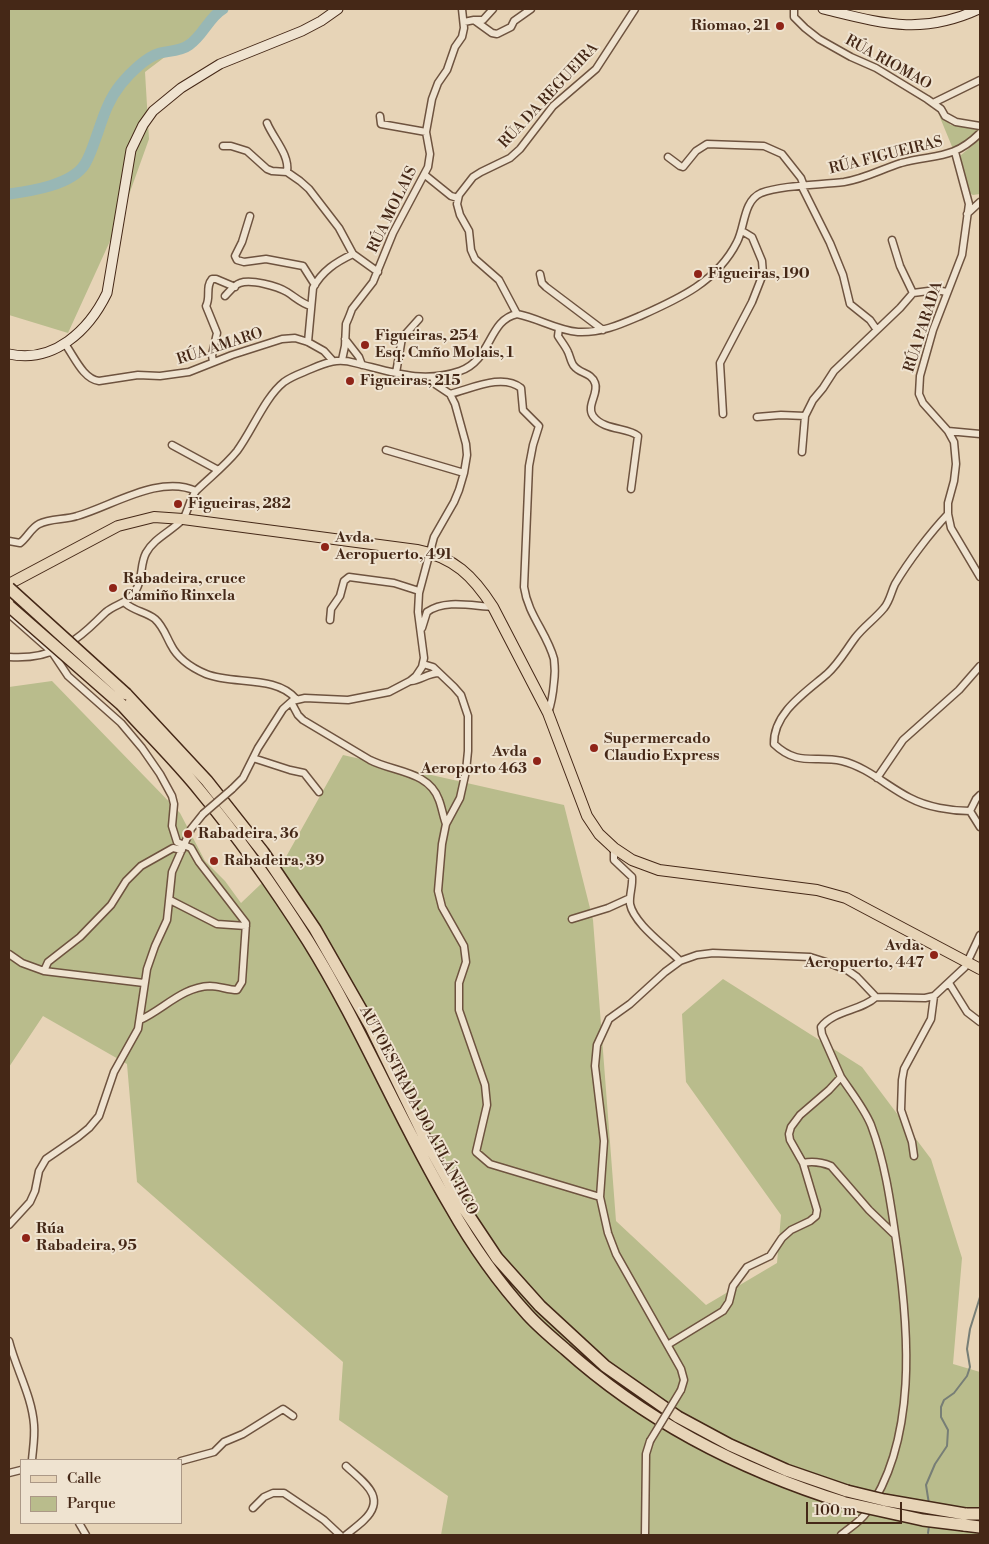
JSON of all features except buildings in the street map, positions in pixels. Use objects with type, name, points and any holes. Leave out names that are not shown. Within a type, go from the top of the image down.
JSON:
[{"type":"highway","points":[[9,588],[124,699]]},
{"type":"highway","points":[[9,606],[124,699]]},
{"type":"highway","name":"AUTOESTRADA DO ATLÁNTICO","points":[[124,699],[207,781],[263,852],[316,930],[371,1027],[426,1140],[461,1204],[497,1258],[534,1300],[605,1366],[678,1417],[730,1445],[786,1470],[847,1491],[965,1520],[980,1527]]},
{"type":"highway","name":"AUTOESTRADA DO ATLÁNTICO","points":[[124,699],[200,791],[253,861],[308,942],[359,1033],[414,1143],[451,1209],[487,1264],[529,1317],[596,1377],[672,1427],[732,1459],[782,1482],[846,1503],[915,1518],[965,1520],[980,1514]]},
{"type":"main road","points":[[9,354],[42,354],[65,344],[99,310],[107,293],[131,150],[143,125],[153,111],[180,88],[220,64],[302,31],[338,9]]},
{"type":"main road","points":[[823,9],[884,23],[907,25],[941,22],[979,9]]},
{"type":"main road","points":[[9,584],[118,526],[154,517],[183,518],[429,552],[442,557],[469,575],[484,592],[493,607],[548,713],[587,816],[599,834],[614,848],[632,860],[659,870],[833,893],[846,898],[980,969]]},
{"type":"street","name":"RÚA MOLAIS","points":[[342,360],[346,324],[352,310],[373,282],[393,233],[425,175],[430,160],[426,132],[432,99],[438,83],[447,70],[455,47],[462,37],[464,22],[462,9]]},
{"type":"street","points":[[464,22],[483,20],[494,9]]},
{"type":"street","points":[[474,20],[496,34],[511,27],[514,21],[531,9]]},
{"type":"street","name":"RÚA DA REGUEIRA","points":[[458,198],[473,178],[510,158],[520,149],[553,106],[596,69],[635,9]]},
{"type":"street","name":"RÚA RIOMAO","points":[[794,9],[794,17],[819,39],[851,58],[876,68],[933,103],[946,116],[956,122],[980,126]]},
{"type":"street","points":[[933,103],[980,80]]},
{"type":"street","points":[[380,116],[381,124],[426,132]]},
{"type":"street","points":[[267,123],[280,144],[288,167],[286,172]]},
{"type":"street","name":"RÚA FIGUEIRAS","points":[[517,314],[525,315],[559,328],[579,332],[603,330],[674,302],[709,278],[728,258],[742,231],[748,205],[758,194],[774,190],[854,180],[899,164],[955,152],[969,144],[980,133]]},
{"type":"street","points":[[668,157],[683,167],[696,151],[707,144],[764,146],[782,154],[802,178],[803,186],[830,242],[843,275],[850,304],[870,320],[877,330]]},
{"type":"street","points":[[223,146],[231,146],[247,152],[272,171],[286,172],[309,189],[339,228],[353,254],[378,272]]},
{"type":"street","name":"RÚA PARADA","points":[[955,152],[969,204],[962,255],[933,330],[918,385],[923,403],[948,432],[954,442],[956,464],[948,503],[948,514],[951,528],[980,577]]},
{"type":"street","points":[[9,656],[20,657],[52,652],[83,636],[108,611],[132,597],[139,584],[146,552],[183,518],[190,498],[239,448],[272,396],[284,382],[332,361],[342,360],[376,370],[423,377],[433,377],[459,371],[477,362],[502,321],[510,315],[517,314],[499,280],[475,259],[471,250],[469,231],[457,204],[458,198],[450,196],[425,175]]},
{"type":"street","points":[[967,196],[980,201],[968,214]]},
{"type":"street","points":[[250,216],[246,223],[242,242],[235,256],[237,260],[244,262],[266,259],[303,266],[315,285]]},
{"type":"street","points":[[724,414],[720,363],[752,302],[763,274],[762,261],[752,237],[742,231]]},
{"type":"street","points":[[892,240],[900,266],[913,293]]},
{"type":"street","points":[[308,342],[313,288],[333,264],[353,254]]},
{"type":"street","points":[[540,274],[542,283],[546,287],[603,330]]},
{"type":"street","points":[[213,362],[212,354],[217,336],[206,306],[209,300],[209,283],[212,279],[216,279],[235,287]]},
{"type":"street","points":[[225,296],[240,283],[250,282],[272,285],[311,306]]},
{"type":"street","points":[[802,452],[805,416],[813,400],[834,370],[900,308],[913,293],[936,290],[947,292]]},
{"type":"street","points":[[396,373],[402,338],[419,319]]},
{"type":"street","points":[[559,328],[558,336],[574,366],[594,379],[596,386],[591,412],[593,417],[610,427],[634,433],[638,436],[631,489]]},
{"type":"street","name":"RÚA AMARO","points":[[65,344],[88,376],[100,381],[138,375],[177,374],[194,370],[282,339],[295,338],[308,342],[324,351],[332,361]]},
{"type":"street","points":[[345,339],[359,356],[362,365]]},
{"type":"street","points":[[9,1225],[30,1202],[35,1191],[39,1171],[46,1159],[89,1128],[99,1116],[114,1072],[135,1037],[140,1020],[144,983],[150,957],[166,924],[172,872],[194,823],[243,778],[283,709],[293,701],[357,698],[389,692],[410,681],[416,676],[423,664],[418,612],[419,591],[434,537],[454,502],[464,473],[467,455],[466,444],[455,404],[450,394],[435,384],[433,377]]},
{"type":"street","points":[[450,394],[496,381],[517,385],[521,388],[523,410],[539,426],[529,466],[524,587],[529,610],[554,661],[553,702],[548,713]]},
{"type":"street","points":[[757,417],[805,416]]},
{"type":"street","points":[[948,432],[980,434]]},
{"type":"street","points":[[172,445],[218,470]]},
{"type":"street","points":[[386,450],[464,473]]},
{"type":"street","points":[[9,541],[20,543],[41,523],[50,520],[66,520],[160,486],[183,486],[196,491]]},
{"type":"street","points":[[948,514],[937,526],[894,586],[885,607],[856,636],[842,659],[785,713],[775,733],[774,744],[796,758],[842,761],[855,766],[911,799],[925,804],[970,811]]},
{"type":"street","points":[[330,620],[331,609],[340,596],[344,581],[349,577],[394,583],[419,591]]},
{"type":"street","points":[[124,603],[130,608],[154,619],[164,629],[177,655],[194,668],[221,678],[256,682],[289,691],[298,715],[303,720],[370,760],[425,782],[433,788],[440,801],[446,824]]},
{"type":"street","points":[[420,631],[427,612],[438,607],[454,604],[493,607]]},
{"type":"street","points":[[9,614],[52,652],[68,676],[82,690],[122,723],[160,774],[172,796],[174,804],[173,834],[176,842],[183,847]]},
{"type":"street","points":[[423,664],[433,667],[461,695],[468,716],[466,771],[460,798],[446,824],[442,844],[438,891],[442,907],[464,946],[466,962],[460,983],[459,1010],[485,1085],[487,1105],[476,1152],[490,1164],[600,1198]]},
{"type":"street","points":[[877,778],[903,740],[959,690],[980,666]]},
{"type":"street","points":[[410,681],[418,680],[433,673],[440,673]]},
{"type":"street","points":[[253,758],[304,773],[319,792]]},
{"type":"street","points":[[970,811],[980,795]]},
{"type":"street","points":[[970,811],[980,827]]},
{"type":"street","points":[[44,971],[48,962],[80,937],[111,905],[126,882],[141,866],[173,848],[191,848],[199,862],[246,923],[242,982],[237,990],[217,987],[196,988],[140,1020]]},
{"type":"street","points":[[614,848],[614,860],[632,877],[633,885],[630,898],[632,910],[644,927],[680,961]]},
{"type":"street","points":[[572,919],[608,908],[630,898]]},
{"type":"street","points":[[170,900],[217,924],[246,926]]},
{"type":"street","points":[[841,1535],[866,1513],[880,1488],[892,1460],[905,1396],[908,1363],[904,1301],[890,1196],[870,1124],[864,1110],[841,1077],[822,1034],[821,1027],[833,1017],[860,1008],[876,997],[925,998],[934,996],[960,972],[980,935]]},
{"type":"street","points":[[645,1535],[646,1454],[650,1441],[681,1390],[684,1380],[681,1368],[669,1344],[616,1254],[608,1234],[600,1198],[604,1141],[595,1066],[597,1045],[609,1019],[630,1004],[680,961],[697,955],[713,953],[810,957],[847,970],[857,977],[876,997]]},
{"type":"street","points":[[9,954],[22,963],[44,971],[144,983]]},
{"type":"street","points":[[949,983],[967,1012],[980,1022]]},
{"type":"street","points":[[914,1156],[912,1142],[901,1110],[902,1080],[904,1069],[931,1020],[934,996]]},
{"type":"street","points":[[669,1344],[723,1311],[729,1302],[733,1286],[747,1267],[770,1256],[782,1238],[791,1230],[816,1216],[817,1210],[803,1163],[790,1140],[790,1127],[800,1115],[841,1077]]},
{"type":"street","points":[[803,1163],[811,1161],[831,1166],[869,1210],[896,1235]]},
{"type":"street","points":[[9,1345],[26,1388],[33,1416],[32,1459]]},
{"type":"street","points":[[182,1461],[214,1452],[224,1442],[243,1434],[283,1409],[293,1416]]},
{"type":"street","points":[[346,1466],[373,1493],[374,1502],[373,1509],[366,1518],[346,1535]]},
{"type":"street","points":[[253,1508],[273,1493],[284,1493],[324,1520],[340,1535]]},
{"type":"street","points":[[80,1524],[86,1535]]},
{"type":"green space","points":[[9,9],[228,9],[145,72],[149,139],[121,217],[68,333],[9,315]]},
{"type":"green space","points":[[939,115],[951,125],[979,130],[965,143],[953,149]]},
{"type":"green space","points":[[980,139],[980,194],[973,195],[969,193],[959,162],[961,155]]},
{"type":"green space","points":[[52,681],[180,813],[205,861],[225,881],[241,903],[282,864],[343,755],[564,805],[593,920],[616,1221],[706,1305],[777,1263],[781,1215],[686,1082],[682,1014],[723,979],[862,1067],[931,1159],[962,1258],[953,1364],[980,1372],[980,1535],[441,1535],[448,1496],[339,1420],[343,1362],[137,1182],[127,1064],[43,1016],[9,1067],[9,687]]},
{"type":"waterway","points":[[9,194],[50,186],[71,177],[79,171],[89,156],[110,101],[125,80],[149,58],[160,53],[179,50],[189,45],[218,12],[223,9]]},
{"type":"waterway","points":[[929,1504],[926,1485],[935,1464],[947,1446],[948,1430],[941,1417],[941,1407],[944,1400],[954,1393],[967,1376],[970,1367],[967,1349],[970,1329],[980,1297]]},
{"type":"waterway","points":[[928,1533],[929,1526]]},
{"type":"place","name":"Riomao, 21","points":[[780,26]]},
{"type":"place","name":"Figueiras, 190","points":[[698,274]]},
{"type":"place","name":"Figueiras, 254 Esq. Cmño Molais, 1","points":[[365,345]]},
{"type":"place","name":"Figueiras, 215","points":[[350,381]]},
{"type":"place","name":"Figueiras, 282","points":[[178,504]]},
{"type":"place","name":"Avda. Aeropuerto, 491","points":[[325,547]]},
{"type":"place","name":"Rabadeira, cruce Camiño Rinxela","points":[[113,588]]},
{"type":"place","name":"Supermercado Claudio Express","points":[[594,748]]},
{"type":"place","name":"Avda Aeroporto 463","points":[[537,761]]},
{"type":"place","name":"Rabadeira, 36","points":[[188,834]]},
{"type":"place","name":"Rabadeira, 39","points":[[214,861]]},
{"type":"place","name":"Avda. Aeropuerto, 447","points":[[934,955]]},
{"type":"place","name":"Rúa Rabadeira, 95","points":[[26,1238]]}]
